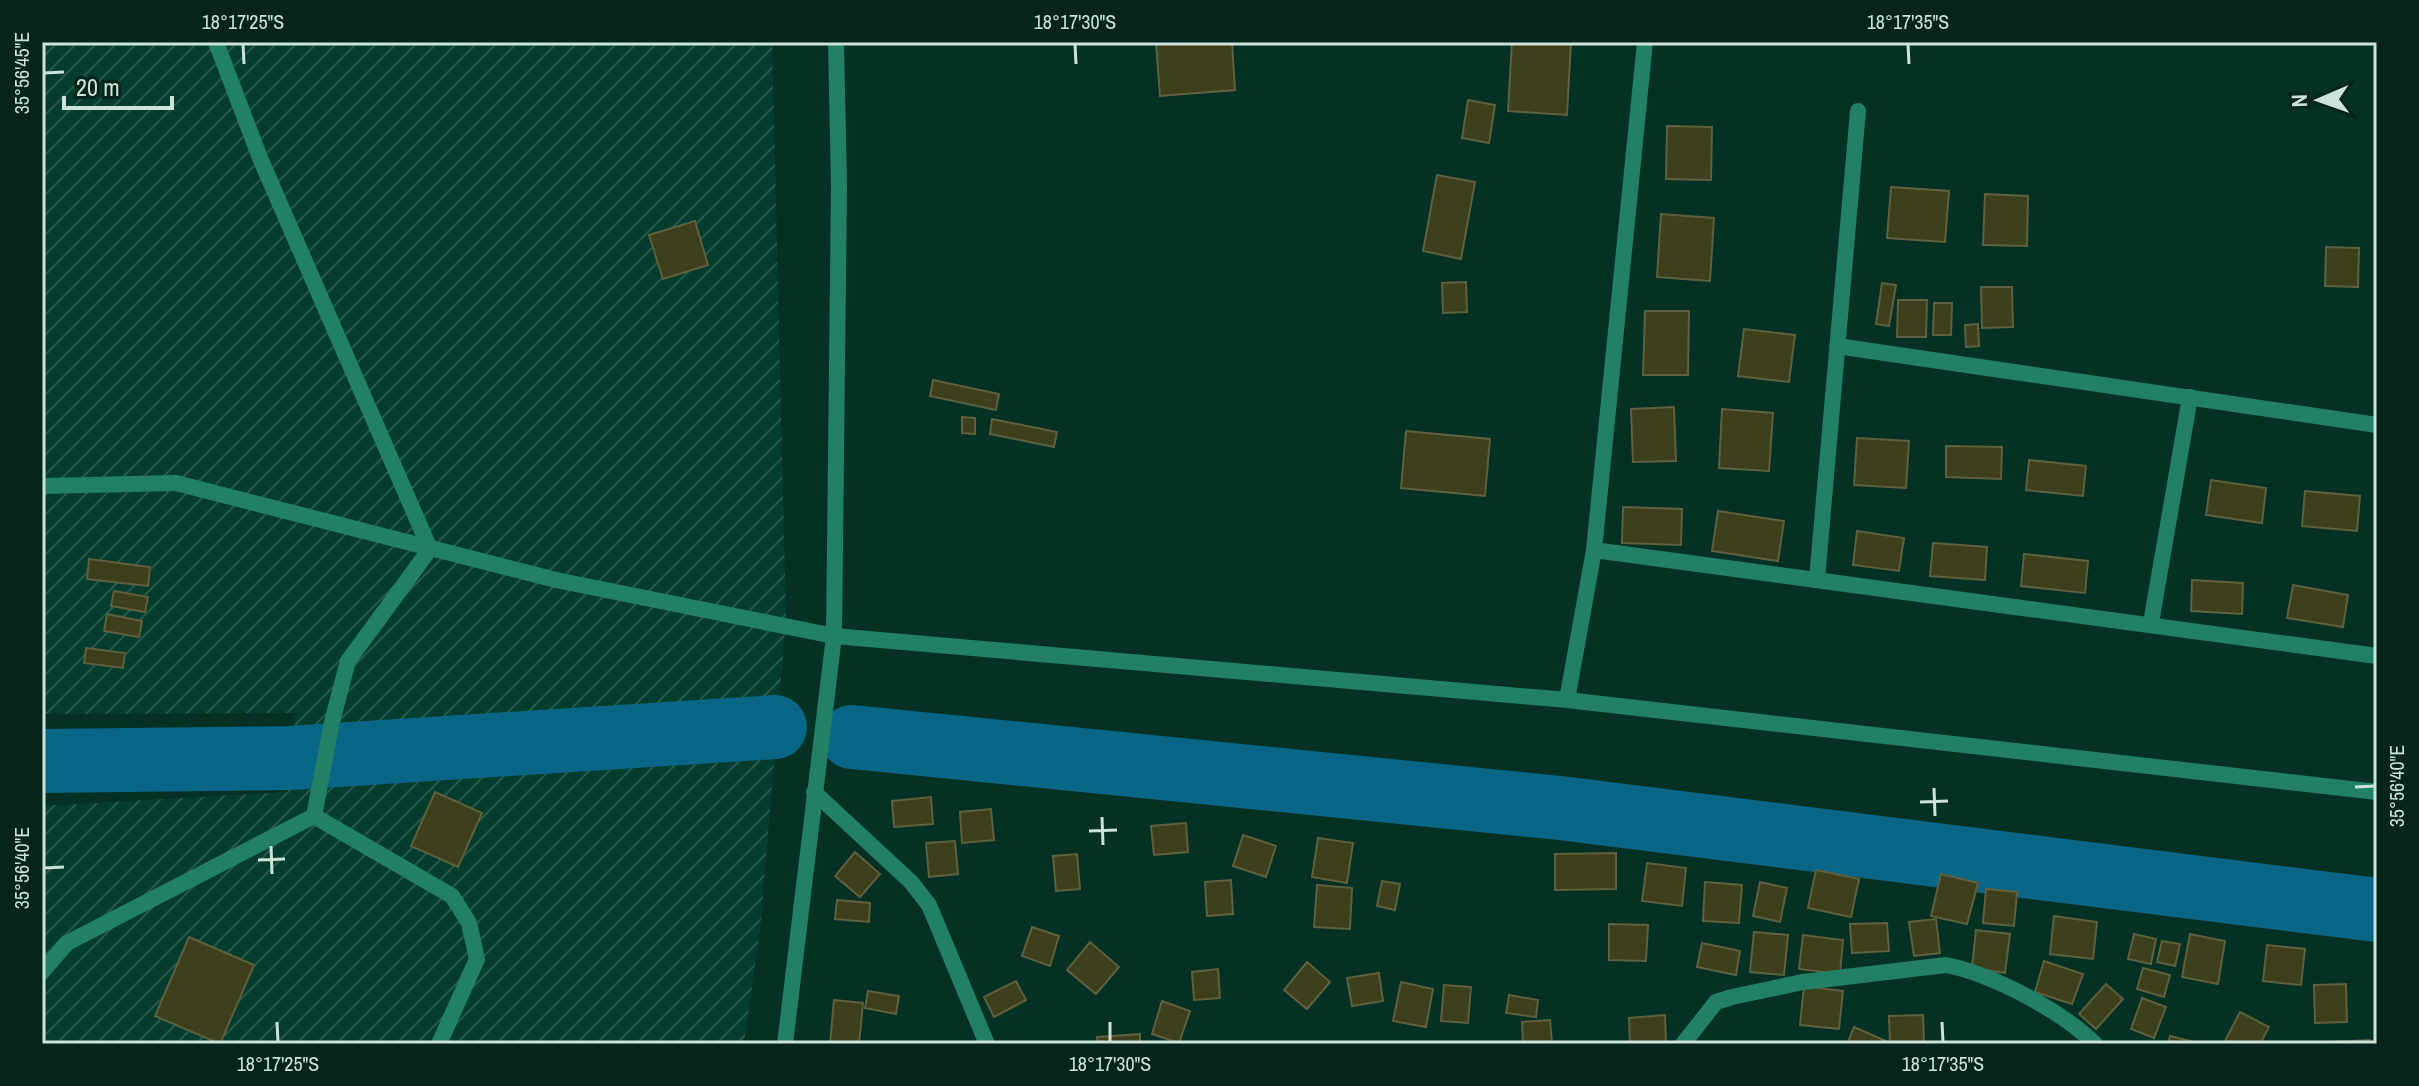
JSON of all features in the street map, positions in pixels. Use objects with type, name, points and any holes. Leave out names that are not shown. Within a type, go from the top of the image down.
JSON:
[{"type":"street","points":[[216,42],[260,158],[430,549]]},
{"type":"street","points":[[785,1044],[834,636],[839,186],[836,42]]},
{"type":"street","points":[[1567,700],[1594,550],[1645,42]]},
{"type":"street","points":[[1817,579],[1858,111]]},
{"type":"street","points":[[1837,346],[2377,425]]},
{"type":"street","points":[[2151,623],[2190,397]]},
{"type":"street","points":[[42,486],[176,483],[556,580],[834,636],[1567,700],[2377,792]]},
{"type":"street","points":[[314,816],[332,722],[348,661],[430,549]]},
{"type":"street","points":[[1594,550],[2377,656]]},
{"type":"street","points":[[814,792],[911,882],[929,905],[987,1044]]},
{"type":"street","points":[[42,972],[67,943],[314,816]]},
{"type":"street","points":[[314,816],[452,896],[469,923],[477,959],[439,1044]]},
{"type":"street","points":[[1683,1044],[1716,1002],[1732,997],[1803,982],[1946,965],[1964,969],[2048,1006],[2070,1020],[2095,1044]]},
{"type":"shaded area","points":[[42,42],[772,42],[786,619],[760,929],[744,1044],[42,1044],[42,806],[288,792],[295,713],[42,714]]},
{"type":"building","points":[[1156,42],[1232,42],[1235,90],[1160,96]]},
{"type":"building","points":[[1512,42],[1571,42],[1567,115],[1508,111]]},
{"type":"building","points":[[1468,100],[1495,105],[1489,143],[1462,138]]},
{"type":"building","points":[[1667,126],[1712,127],[1711,180],[1666,179]]},
{"type":"building","points":[[1437,175],[1475,182],[1461,259],[1423,251]]},
{"type":"building","points":[[1891,187],[1949,191],[1945,242],[1887,238]]},
{"type":"building","points":[[1985,194],[2028,196],[2027,246],[1983,245]]},
{"type":"building","points":[[1661,214],[1714,218],[1710,281],[1657,277]]},
{"type":"building","points":[[695,221],[708,265],[663,279],[649,235]]},
{"type":"building","points":[[2326,247],[2359,248],[2358,287],[2325,286]]},
{"type":"building","points":[[1466,282],[1467,312],[1443,313],[1442,283]]},
{"type":"building","points":[[1882,283],[1896,285],[1889,326],[1876,324]]},
{"type":"building","points":[[1981,287],[2012,287],[2013,327],[1982,328]]},
{"type":"building","points":[[1898,300],[1927,300],[1926,337],[1897,337]]},
{"type":"building","points":[[1934,303],[1952,303],[1951,335],[1933,335]]},
{"type":"building","points":[[1645,311],[1689,311],[1688,375],[1643,375]]},
{"type":"building","points":[[1978,324],[1979,346],[1966,347],[1965,325]]},
{"type":"building","points":[[1744,329],[1795,335],[1789,382],[1738,376]]},
{"type":"building","points":[[933,380],[999,394],[996,410],[930,396]]},
{"type":"building","points":[[1674,407],[1676,461],[1633,462],[1631,409]]},
{"type":"building","points":[[1722,409],[1773,413],[1769,471],[1719,468]]},
{"type":"building","points":[[962,417],[975,418],[975,434],[962,433]]},
{"type":"building","points":[[992,419],[1057,432],[1054,447],[990,434]]},
{"type":"building","points":[[1406,431],[1490,439],[1485,496],[1401,488]]},
{"type":"building","points":[[1857,438],[1909,441],[1906,488],[1854,485]]},
{"type":"building","points":[[1946,446],[2002,447],[2001,479],[1946,477]]},
{"type":"building","points":[[2029,460],[2086,466],[2083,496],[2026,490]]},
{"type":"building","points":[[2211,480],[2266,488],[2262,523],[2206,515]]},
{"type":"building","points":[[2305,491],[2360,496],[2357,531],[2302,526]]},
{"type":"building","points":[[1623,507],[1682,509],[1681,545],[1622,543]]},
{"type":"building","points":[[1718,511],[1784,521],[1778,561],[1712,551]]},
{"type":"building","points":[[1857,531],[1904,538],[1899,571],[1853,565]]},
{"type":"building","points":[[1933,543],[1987,547],[1985,580],[1930,576]]},
{"type":"building","points":[[2024,554],[2088,561],[2085,593],[2021,586]]},
{"type":"building","points":[[89,559],[150,567],[148,586],[87,579]]},
{"type":"building","points":[[2192,580],[2243,583],[2242,614],[2191,611]]},
{"type":"building","points":[[2293,585],[2348,595],[2343,627],[2287,618]]},
{"type":"building","points":[[114,591],[148,597],[145,612],[111,606]]},
{"type":"building","points":[[107,614],[142,621],[139,637],[104,631]]},
{"type":"building","points":[[86,648],[125,653],[123,668],[84,663]]},
{"type":"building","points":[[435,792],[482,813],[458,867],[411,846]]},
{"type":"building","points":[[931,797],[933,824],[894,827],[892,801]]},
{"type":"building","points":[[991,809],[994,840],[962,843],[960,812]]},
{"type":"building","points":[[1186,823],[1188,852],[1154,855],[1151,826]]},
{"type":"building","points":[[1243,835],[1276,846],[1266,877],[1233,866]]},
{"type":"building","points":[[1318,838],[1353,843],[1347,883],[1312,877]]},
{"type":"building","points":[[955,841],[958,874],[929,877],[926,843]]},
{"type":"building","points":[[855,852],[880,874],[860,897],[835,876]]},
{"type":"building","points":[[1616,853],[1616,889],[1555,890],[1555,854]]},
{"type":"building","points":[[1077,854],[1080,889],[1056,891],[1053,856]]},
{"type":"building","points":[[1647,863],[1686,868],[1682,906],[1642,901]]},
{"type":"building","points":[[1816,870],[1859,879],[1851,917],[1808,908]]},
{"type":"building","points":[[1941,874],[1978,883],[1967,924],[1931,916]]},
{"type":"building","points":[[1231,880],[1233,914],[1207,916],[1205,882]]},
{"type":"building","points":[[1382,881],[1400,884],[1395,910],[1377,906]]},
{"type":"building","points":[[1705,882],[1742,885],[1739,923],[1703,921]]},
{"type":"building","points":[[1760,882],[1787,888],[1780,922],[1753,916]]},
{"type":"building","points":[[1317,885],[1352,888],[1350,929],[1314,927]]},
{"type":"building","points":[[1986,889],[2017,892],[2014,926],[1983,923]]},
{"type":"building","points":[[837,900],[870,903],[869,922],[835,919]]},
{"type":"building","points":[[2054,916],[2097,922],[2093,959],[2050,954]]},
{"type":"building","points":[[1936,919],[1940,953],[1914,956],[1909,922]]},
{"type":"building","points":[[1887,923],[1889,951],[1852,953],[1850,924]]},
{"type":"building","points":[[1609,924],[1648,925],[1646,961],[1609,960]]},
{"type":"building","points":[[1032,927],[1059,936],[1050,966],[1022,956]]},
{"type":"building","points":[[1976,930],[2010,934],[2005,973],[1972,968]]},
{"type":"building","points":[[1754,932],[1788,935],[1784,975],[1750,972]]},
{"type":"building","points":[[2134,934],[2156,939],[2151,964],[2128,959]]},
{"type":"building","points":[[2190,934],[2225,941],[2218,984],[2182,977]]},
{"type":"building","points":[[1803,935],[1843,940],[1840,974],[1799,969]]},
{"type":"building","points":[[189,937],[254,965],[220,1044],[155,1016]]},
{"type":"building","points":[[2162,941],[2180,944],[2175,966],[2157,962]]},
{"type":"building","points":[[1090,942],[1119,967],[1096,994],[1067,970]]},
{"type":"building","points":[[1702,943],[1740,951],[1736,975],[1697,967]]},
{"type":"building","points":[[2267,945],[2305,949],[2301,985],[2263,981]]},
{"type":"building","points":[[2044,961],[2083,974],[2072,1004],[2035,992]]},
{"type":"building","points":[[1307,962],[1330,982],[1307,1009],[1284,990]]},
{"type":"building","points":[[2143,968],[2170,975],[2164,997],[2137,989]]},
{"type":"building","points":[[1218,969],[1220,998],[1194,1000],[1192,972]]},
{"type":"building","points":[[1379,973],[1383,1001],[1352,1006],[1347,978]]},
{"type":"building","points":[[1016,981],[1026,1000],[994,1017],[984,997]]},
{"type":"building","points":[[1401,982],[1433,989],[1426,1027],[1393,1021]]},
{"type":"building","points":[[2106,984],[2123,999],[2096,1029],[2079,1014]]},
{"type":"building","points":[[2346,984],[2347,1022],[2315,1023],[2314,985]]},
{"type":"building","points":[[1444,985],[1471,987],[1468,1023],[1441,1021]]},
{"type":"building","points":[[1804,986],[1843,991],[1839,1029],[1800,1025]]},
{"type":"building","points":[[868,991],[899,996],[896,1014],[865,1008]]},
{"type":"building","points":[[1509,995],[1538,1000],[1536,1017],[1506,1013]]},
{"type":"building","points":[[2142,998],[2166,1007],[2154,1038],[2131,1029]]},
{"type":"building","points":[[834,1000],[863,1003],[859,1044],[830,1044]]},
{"type":"building","points":[[1162,1001],[1190,1011],[1179,1043],[1152,1034]]},
{"type":"building","points":[[2240,1012],[2269,1027],[2260,1044],[2225,1041]]},
{"type":"building","points":[[1665,1015],[1666,1044],[1630,1044],[1629,1018]]},
{"type":"building","points":[[1923,1015],[1924,1044],[1890,1044],[1889,1016]]},
{"type":"building","points":[[1550,1020],[1552,1043],[1523,1044],[1522,1022]]},
{"type":"building","points":[[1854,1027],[1886,1041],[1885,1044],[1847,1044]]},
{"type":"building","points":[[1140,1034],[1140,1044],[1098,1044],[1097,1037]]},
{"type":"building","points":[[2170,1036],[2198,1043],[2198,1044],[2168,1044]]},
{"type":"building","points":[[2370,1040],[2370,1044],[2329,1044],[2329,1042]]},
{"type":"waterway","points":[[42,761],[290,758],[775,727]]},
{"type":"waterway","points":[[852,737],[1560,808],[2377,910]]}]
